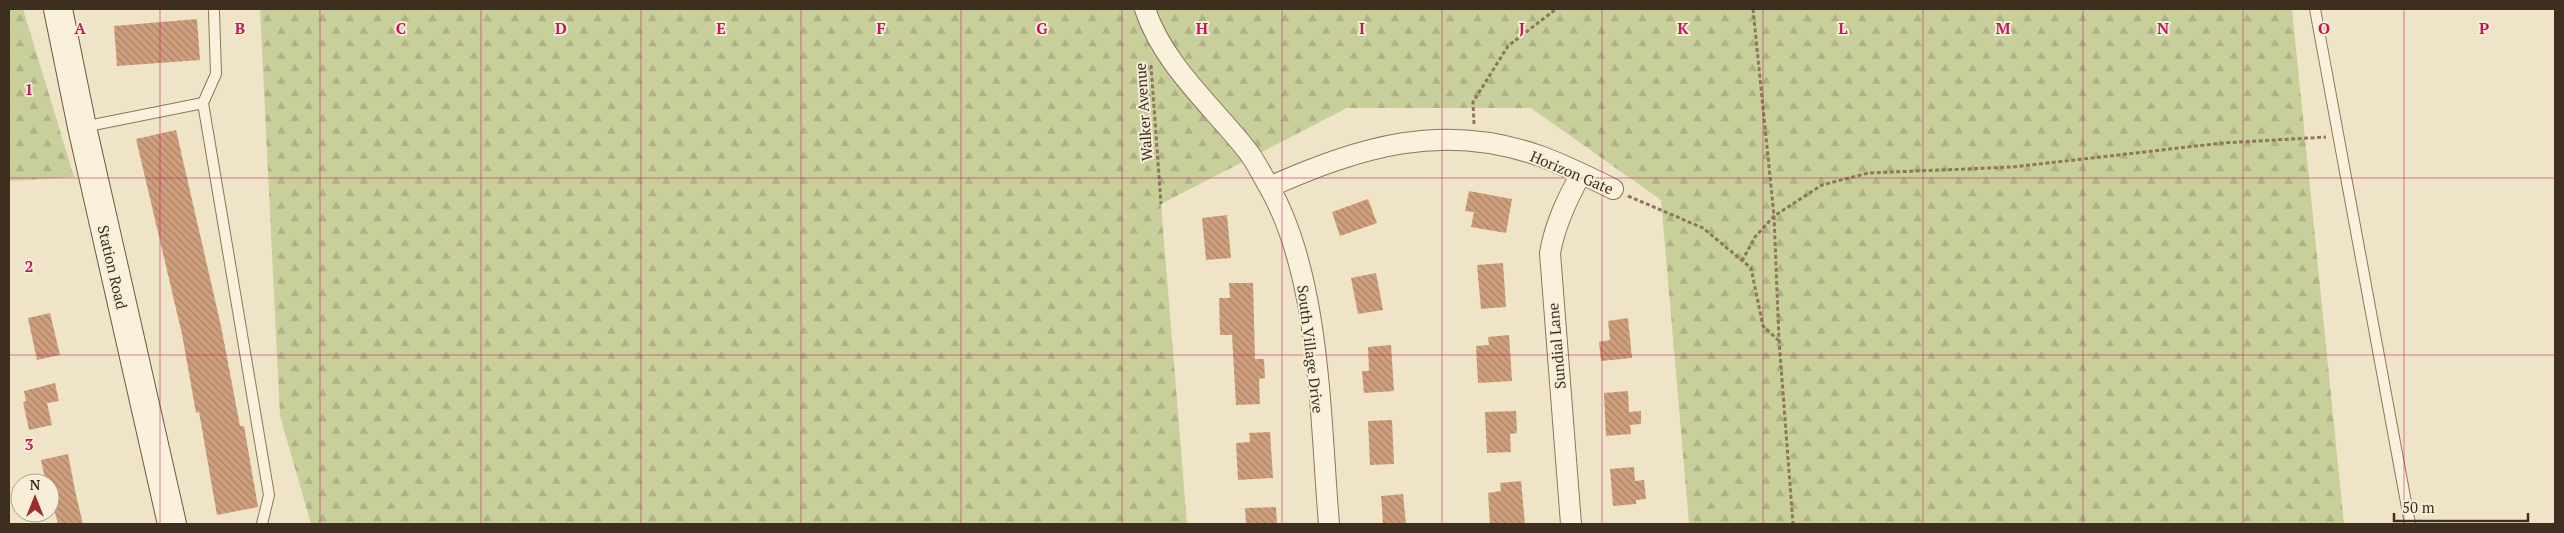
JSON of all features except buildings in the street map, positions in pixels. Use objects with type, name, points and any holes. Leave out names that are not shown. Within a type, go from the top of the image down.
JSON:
[{"type":"main road","name":"Station Road","points":[[58,9],[82,127],[172,524]]},
{"type":"street","name":"South Village Drive","points":[[1146,9],[1166,52],[1186,79],[1248,151],[1269,187],[1294,249],[1308,304],[1329,524]]},
{"type":"street","name":"Horizon Gate","points":[[1269,187],[1321,164],[1376,147],[1410,140],[1474,142],[1508,147],[1540,156],[1612,189]]},
{"type":"street","name":"Sundial Lane","points":[[1571,524],[1550,252],[1561,212],[1581,174]]},
{"type":"lane","points":[[2315,9],[2410,524]]},
{"type":"lane","points":[[214,12],[216,74],[203,103],[269,495],[262,524]]},
{"type":"lane","points":[[82,127],[203,103]]},
{"type":"path","points":[[1474,142],[1473,102],[1508,46],[1556,9]]},
{"type":"path","points":[[1753,9],[1774,216],[1778,340],[1792,524]]},
{"type":"path","name":"Walker Avenue","points":[[1151,57],[1161,204]]},
{"type":"path","points":[[1742,261],[1755,236],[1774,216],[1822,185],[1868,173],[2013,167],[2223,143],[2338,136]]},
{"type":"path","name":"Horizon Gate","points":[[1612,189],[1703,228],[1751,268],[1763,326],[1778,340]]},
{"type":"green space","points":[[9,9],[23,9],[74,177],[9,181]]},
{"type":"green space","points":[[260,9],[2292,9],[2344,524],[1689,524],[1661,200],[1531,108],[1347,108],[1161,204],[1187,524],[311,524],[280,416]]}]
